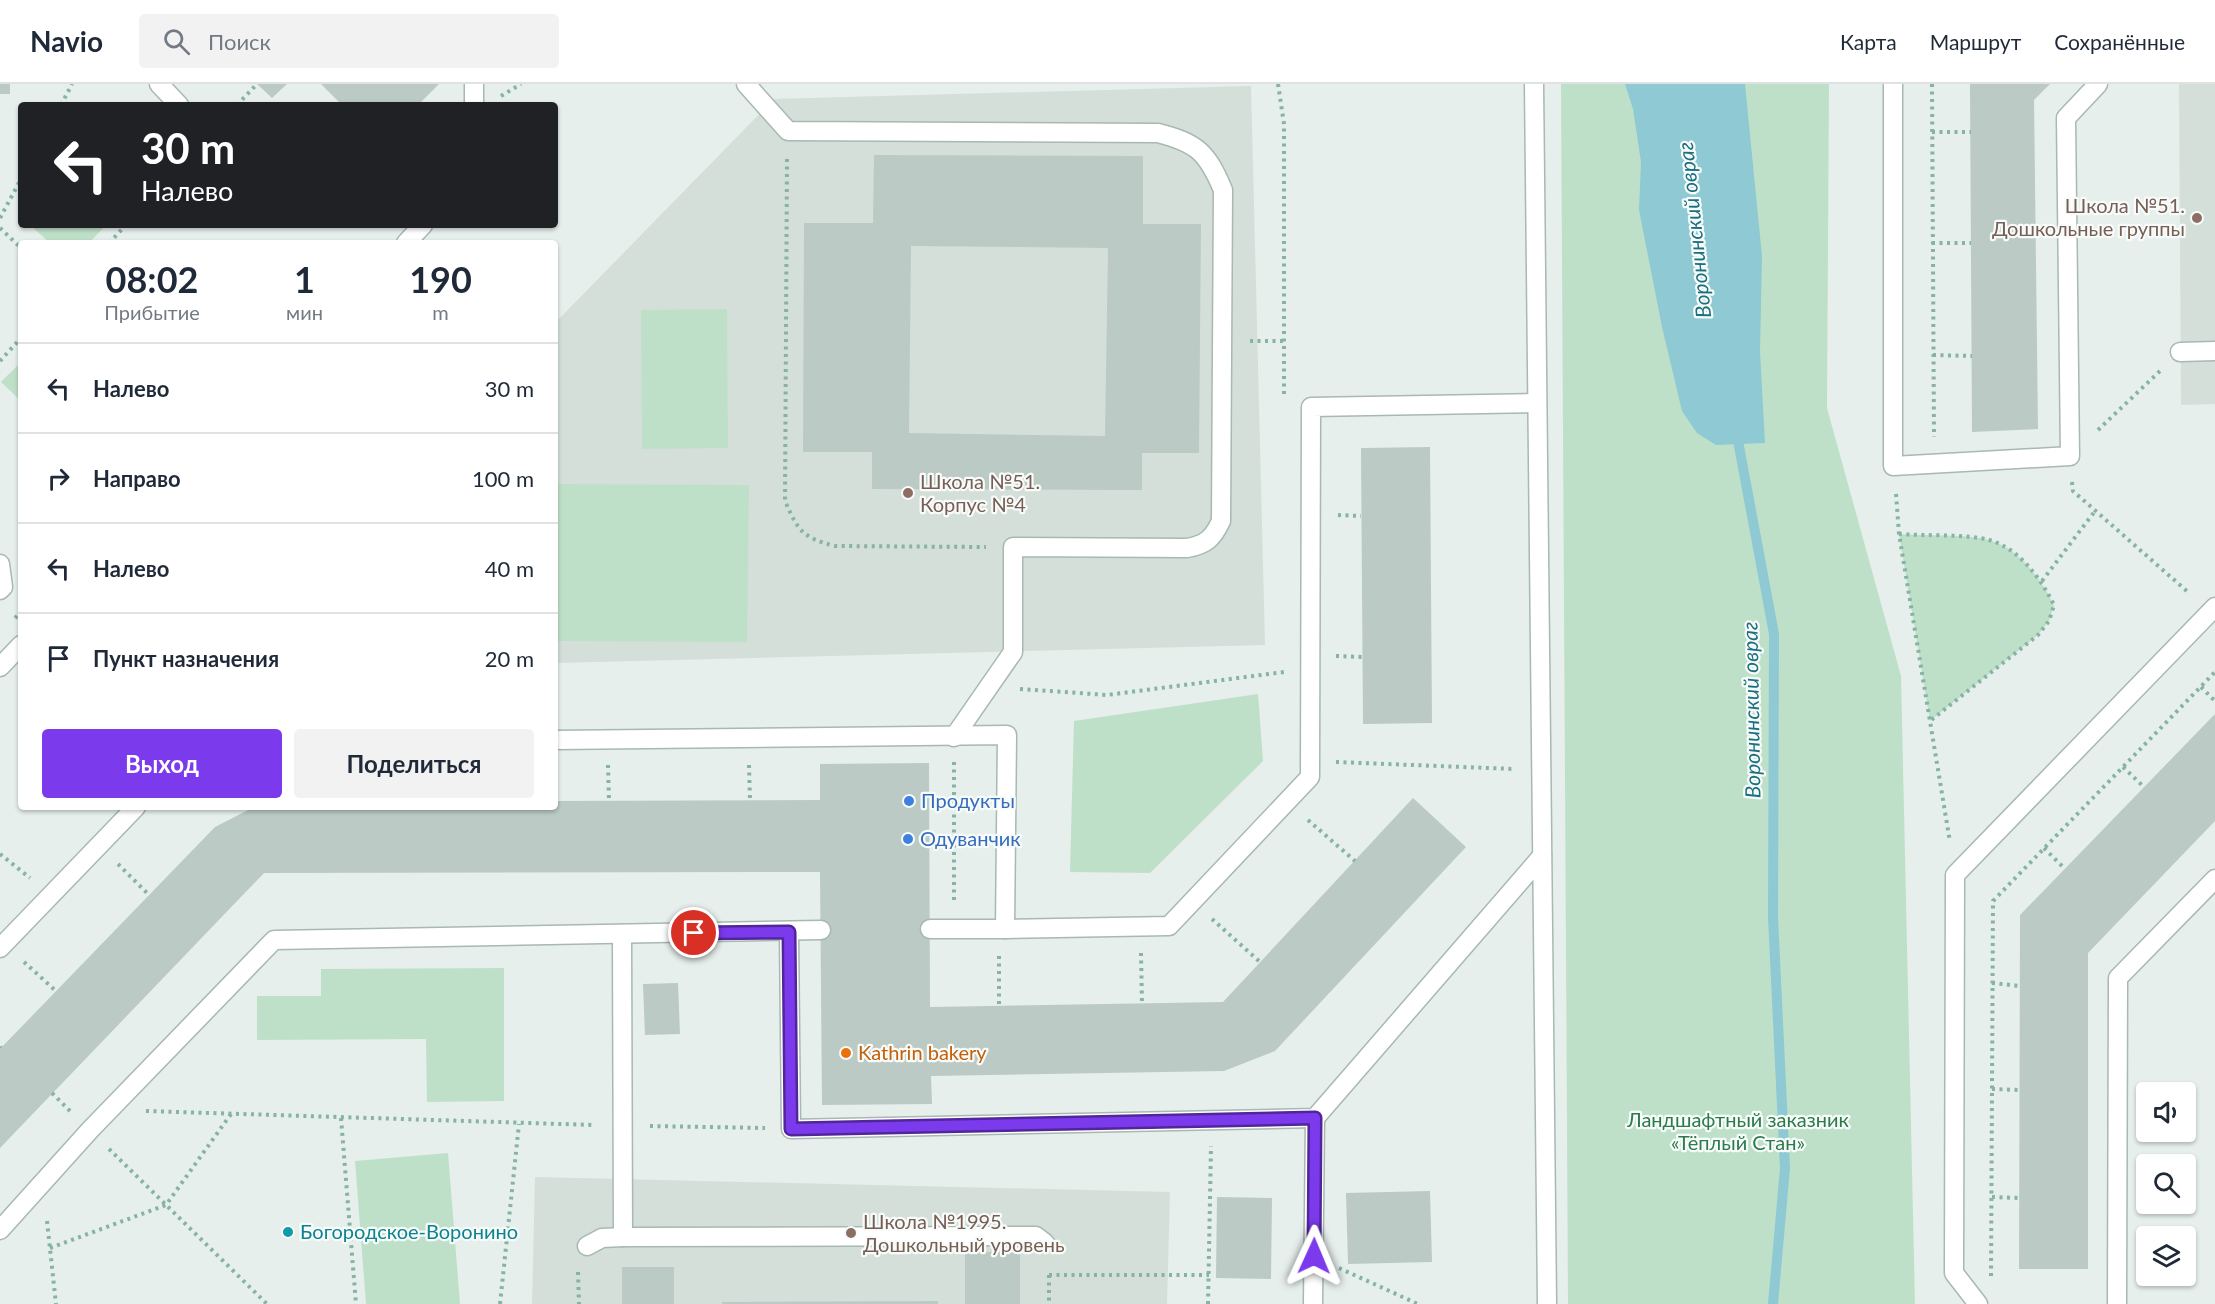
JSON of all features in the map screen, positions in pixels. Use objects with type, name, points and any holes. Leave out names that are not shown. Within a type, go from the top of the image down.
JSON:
[{"type":"street","points":[[159,84],[176,102]]},
{"type":"street","points":[[474,84],[474,102]]},
{"type":"street","points":[[746,84],[788,131],[1158,133],[1186,141],[1212,163],[1223,189],[1221,521],[1215,535],[1201,546],[1187,548],[1013,547],[1013,652],[954,737]]},
{"type":"street","points":[[1534,84],[1547,1304]]},
{"type":"street","points":[[1893,84],[1893,466],[2070,456],[2066,117],[2098,84]]},
{"type":"street","points":[[409,240],[420,228]]},
{"type":"street","points":[[2180,352],[2215,351]]},
{"type":"street","points":[[930,929],[1169,926],[1310,777],[1311,407],[1538,403]]},
{"type":"street","points":[[0,564],[3,587],[0,590]]},
{"type":"street","points":[[1978,1304],[1953,1273],[1955,875],[2213,612]]},
{"type":"street","points":[[0,667],[18,648]]},
{"type":"street","points":[[558,740],[1007,735],[1002,929]]},
{"type":"street","points":[[2,946],[133,810]]},
{"type":"street","points":[[1313,1304],[1315,1118],[1542,856]]},
{"type":"street","points":[[2117,1304],[2118,978],[2215,879]]},
{"type":"street","points":[[0,1230],[90,1130],[274,939],[821,930]]},
{"type":"street","points":[[789,932],[791,1129],[1315,1118]]},
{"type":"street","points":[[622,934],[623,1238]]},
{"type":"street","points":[[587,1246],[602,1238],[1036,1236],[1045,1243]]},
{"type":"path","points":[[63,102],[72,84]]},
{"type":"path","points":[[240,102],[257,84]]},
{"type":"path","points":[[1278,84],[1284,124],[1284,408],[1311,407]]},
{"type":"path","points":[[1932,84],[1934,463]]},
{"type":"path","points":[[788,131],[785,501],[796,526],[812,540],[835,546],[1013,547]]},
{"type":"path","points":[[1932,132],[1971,132]]},
{"type":"path","points":[[0,218],[18,185]]},
{"type":"path","points":[[0,228],[18,245]]},
{"type":"path","points":[[112,240],[123,228]]},
{"type":"path","points":[[1932,243],[1971,243]]},
{"type":"path","points":[[0,361],[18,341]]},
{"type":"path","points":[[1222,341],[1284,341]]},
{"type":"path","points":[[2180,352],[2070,456],[2073,491],[2213,612]]},
{"type":"path","points":[[1933,354],[1972,356]]},
{"type":"path","points":[[1893,466],[1899,534],[1946,816]]},
{"type":"path","points":[[2042,581],[2095,511]]},
{"type":"path","points":[[1899,534],[1990,540],[2018,556],[2042,581],[2054,605],[2049,621],[2038,635],[1930,721]]},
{"type":"path","points":[[989,688],[1107,695],[1311,668]]},
{"type":"path","points":[[1991,1280],[1993,901],[2215,672]]},
{"type":"path","points":[[2201,687],[2215,701]]},
{"type":"path","points":[[954,737],[954,929]]},
{"type":"path","points":[[748,738],[750,801]]},
{"type":"path","points":[[607,740],[609,801]]},
{"type":"path","points":[[1311,760],[1518,770]]},
{"type":"path","points":[[2123,767],[2144,787]]},
{"type":"path","points":[[1287,802],[1355,861]]},
{"type":"path","points":[[99,845],[149,895]]},
{"type":"path","points":[[2044,848],[2065,869]]},
{"type":"path","points":[[0,854],[51,896]]},
{"type":"path","points":[[1193,902],[1260,962]]},
{"type":"path","points":[[1141,927],[1142,1004]]},
{"type":"path","points":[[999,1006],[1002,929]]},
{"type":"path","points":[[2,946],[56,991]]},
{"type":"path","points":[[1992,983],[2020,986]]},
{"type":"path","points":[[1992,1089],[2020,1090]]},
{"type":"path","points":[[52,1093],[267,1304]]},
{"type":"path","points":[[110,1110],[519,1124],[791,1129]]},
{"type":"path","points":[[50,1248],[166,1205],[231,1114]]},
{"type":"path","points":[[340,1118],[356,1304]]},
{"type":"path","points":[[1208,1304],[1212,1121]]},
{"type":"path","points":[[500,1304],[519,1124]]},
{"type":"path","points":[[42,1183],[56,1304]]},
{"type":"path","points":[[1992,1197],[2019,1198]]},
{"type":"path","points":[[1045,1243],[1049,1257],[1049,1304]]},
{"type":"path","points":[[1314,1256],[1418,1304]]},
{"type":"path","points":[[1049,1275],[1209,1275]]},
{"type":"shaded area","name":"Школа №51. Дошкольные группы","points":[[2179,84],[2215,84],[2215,404],[2181,405]]},
{"type":"shaded area","name":"Школа №51. Корпус №4","points":[[1251,86],[1265,645],[558,663],[558,320],[774,99]]},
{"type":"shaded area","name":"Школа №1995. Дошкольный уровень","points":[[535,1177],[1170,1192],[1167,1304],[532,1304]]},
{"type":"green space","name":"Ландшафтный заказник «Тёплый Стан»","points":[[1561,84],[1829,84],[1827,408],[1901,676],[1915,1304],[1568,1304]]},
{"type":"green space","points":[[33,228],[103,228],[92,240],[47,240]]},
{"type":"green space","points":[[727,309],[728,448],[642,449],[641,310]]},
{"type":"green space","points":[[18,365],[18,398],[1,382]]},
{"type":"green space","points":[[558,484],[749,485],[747,642],[558,641]]},
{"type":"green space","points":[[1899,534],[1969,537],[2000,544],[2019,557],[2036,575],[2054,605],[2049,621],[2038,635],[1930,721]]},
{"type":"green space","points":[[1258,694],[1263,761],[1150,873],[1070,872],[1074,721]]},
{"type":"green space","points":[[504,968],[504,1101],[427,1102],[426,1039],[257,1040],[257,996],[321,996],[321,969]]},
{"type":"green space","points":[[448,1153],[460,1304],[366,1304],[355,1161]]},
{"type":"water","points":[[1625,84],[1745,84],[1762,256],[1760,352],[1765,443],[1716,445],[1697,433],[1682,411],[1662,327],[1639,210],[1641,162],[1633,109]]},
{"type":"building","points":[[0,84],[10,84],[10,94],[0,94]]},
{"type":"building","points":[[257,84],[287,84],[272,98]]},
{"type":"building","points":[[321,84],[439,84],[421,102],[339,102]]},
{"type":"building","points":[[1970,84],[2050,84],[2034,100],[2038,429],[1972,432]]},
{"type":"building","points":[[874,155],[1143,156],[1143,224],[1201,224],[1199,453],[1142,453],[1142,490],[872,489],[872,452],[803,452],[804,223],[873,223]],"holes":[[[911,246],[1108,248],[1105,436],[909,433]]]},
{"type":"building","points":[[1430,447],[1432,723],[1363,724],[1361,448]]},
{"type":"building","points":[[2215,714],[2215,821],[2088,953],[2088,1269],[2019,1269],[2020,915]]},
{"type":"building","points":[[929,763],[930,1007],[1223,1002],[1413,798],[1466,847],[1275,1051],[1224,1071],[931,1076],[932,1104],[822,1105],[820,872],[264,873],[0,1148],[0,1049],[215,827],[248,810],[558,810],[558,801],[820,800],[820,764]]},
{"type":"building","points":[[678,983],[680,1034],[645,1035],[643,984]]},
{"type":"building","points":[[1430,1191],[1432,1262],[1348,1264],[1346,1193]]},
{"type":"building","points":[[1217,1197],[1272,1198],[1271,1279],[1216,1278]]},
{"type":"building","points":[[965,1252],[1020,1252],[1020,1304],[965,1304]]},
{"type":"building","points":[[622,1267],[674,1267],[674,1304],[622,1304]]},
{"type":"building","points":[[938,1301],[938,1304],[722,1304],[722,1302]]},
{"type":"waterway","name":"Воронинский овраг","points":[[1736,430],[1774,634],[1773,917],[1785,1168],[1773,1304]]},
{"type":"place","name":"Школа №51. Дошкольные группы","points":[[2197,218]]},
{"type":"place","name":"Школа №51. Корпус №4","points":[[908,493]]},
{"type":"place","name":"Продукты","points":[[909,801]]},
{"type":"place","name":"Одуванчик","points":[[908,839]]},
{"type":"place","name":"Kathrin bakery","points":[[846,1053]]},
{"type":"place","name":"Богородское-Воронино","points":[[288,1232]]},
{"type":"place","name":"Школа №1995. Дошкольный уровень","points":[[851,1233]]},
{"type":"route","points":[[694,933],[789,932],[791,1129],[1315,1118],[1314,1256]]}]
